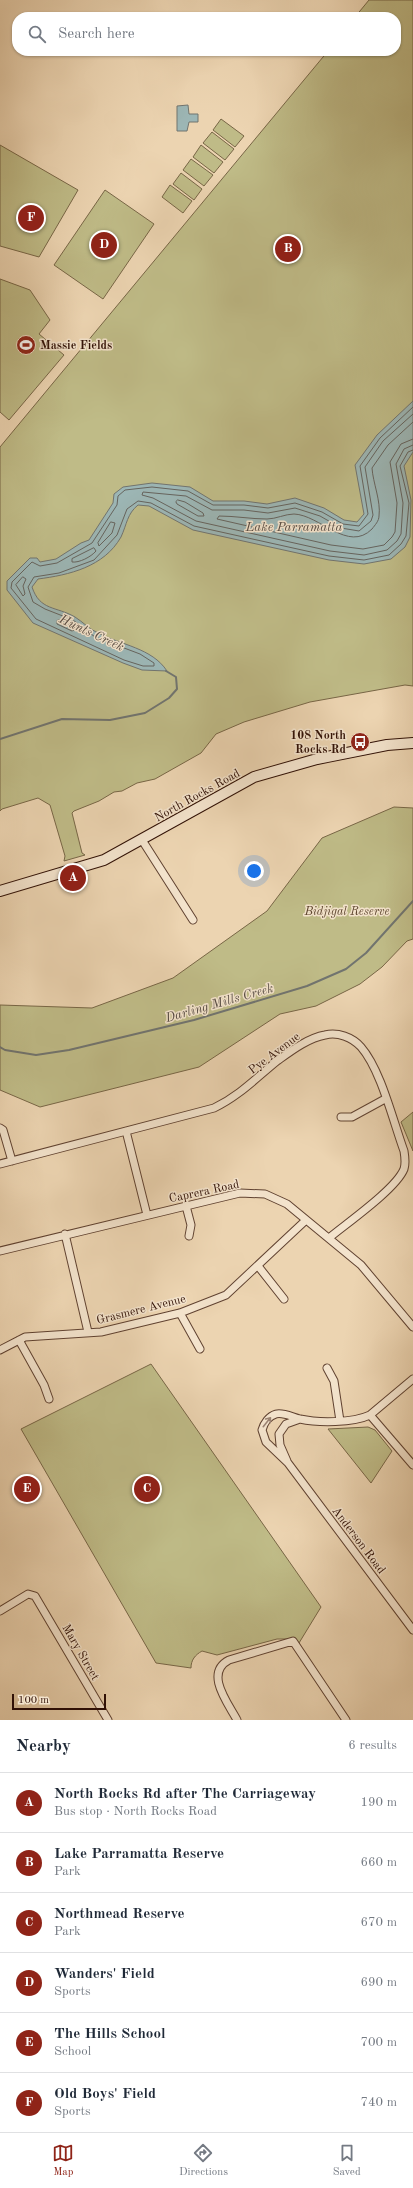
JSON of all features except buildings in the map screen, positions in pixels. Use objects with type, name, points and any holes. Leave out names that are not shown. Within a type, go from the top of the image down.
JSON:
[{"type":"main road","name":"North Rocks Road","points":[[0,891],[104,860],[254,777],[317,759],[387,745],[413,743]]},
{"type":"street","points":[[142,840],[194,920]]},
{"type":"street","name":"Pye Avenue","points":[[0,1164],[214,1108],[238,1095],[294,1050],[316,1037],[326,1034],[345,1036],[360,1046],[378,1078],[404,1151],[404,1168],[394,1184],[329,1238]]},
{"type":"street","points":[[341,1117],[352,1117],[386,1099]]},
{"type":"street","points":[[0,1128],[3,1130],[12,1161]]},
{"type":"street","points":[[126,1131],[147,1215]]},
{"type":"street","name":"Caprera Road","points":[[0,1251],[240,1193],[253,1192],[275,1198],[329,1238],[371,1276],[413,1327]]},
{"type":"street","points":[[186,1206],[191,1225],[189,1236]]},
{"type":"street","name":"Grasmere Avenue","points":[[0,1350],[25,1337],[101,1332],[180,1313],[226,1294],[306,1220]]},
{"type":"street","points":[[66,1234],[88,1332]]},
{"type":"street","points":[[258,1266],[284,1299]]},
{"type":"street","points":[[180,1313],[200,1349]]},
{"type":"street","points":[[19,1340],[44,1385],[49,1399]]},
{"type":"street","points":[[327,1368],[334,1381],[340,1421]]},
{"type":"street","points":[[413,1379],[370,1416],[413,1465]]},
{"type":"street","name":"Anderson Road","points":[[370,1416],[362,1419],[340,1421],[301,1419],[276,1414],[267,1420],[262,1430],[266,1442],[288,1463],[413,1630]]},
{"type":"street","name":"Anderson Road","points":[[288,1463],[280,1445],[279,1434],[286,1424],[301,1419]]},
{"type":"street","name":"Mary Street","points":[[0,1611],[28,1594],[35,1596],[108,1720]]},
{"type":"street","points":[[237,1720],[219,1685],[217,1675],[220,1667],[229,1660],[293,1641],[346,1720]]},
{"type":"green space","points":[[369,0],[413,0],[413,686],[405,685],[310,702],[244,722],[216,734],[201,753],[155,779],[137,783],[122,791],[114,792],[99,801],[74,811],[72,813],[82,853],[85,855],[64,861],[65,856],[50,805],[38,798],[2,809],[0,811],[0,447],[324,56],[401,56],[401,12],[359,12]]},
{"type":"green space","points":[[221,119],[244,136],[235,147],[213,130]]},
{"type":"green space","points":[[212,132],[234,149],[225,160],[203,143]]},
{"type":"green space","points":[[0,145],[78,190],[39,257],[0,246]]},
{"type":"green space","points":[[201,145],[223,162],[214,173],[193,157]]},
{"type":"green space","points":[[191,159],[213,175],[204,186],[183,170]]},
{"type":"green space","points":[[181,173],[202,189],[194,200],[173,184]]},
{"type":"green space","points":[[170,185],[192,201],[183,213],[162,197]]},
{"type":"green space","points":[[105,190],[154,224],[103,299],[54,265]]},
{"type":"green space","name":"Massie Fields","points":[[0,279],[30,290],[50,320],[39,334],[64,355],[9,420],[0,412]]},
{"type":"green space","name":"Bidjigal Reserve","points":[[394,807],[413,808],[413,939],[407,941],[382,967],[360,984],[316,1006],[280,1014],[199,1067],[40,1107],[0,1090],[0,1005],[92,1008],[173,978],[267,911],[322,838]]},
{"type":"green space","points":[[413,1112],[413,1151],[401,1122]]},
{"type":"green space","points":[[151,1364],[321,1607],[299,1643],[290,1639],[277,1639],[217,1655],[202,1651],[194,1658],[191,1668],[156,1663],[21,1429]]},
{"type":"green space","points":[[368,1427],[375,1430],[392,1451],[371,1483],[328,1429]]},
{"type":"water","points":[[188,105],[189,114],[198,114],[198,122],[189,122],[187,131],[177,131],[177,106]]},
{"type":"water","name":"Lake Parramatta","points":[[413,401],[413,452],[404,466],[411,500],[410,537],[405,547],[391,559],[364,564],[329,560],[193,530],[149,506],[138,505],[129,516],[121,537],[105,556],[85,568],[62,575],[38,579],[32,587],[35,595],[44,604],[75,617],[98,633],[145,652],[161,663],[167,671],[142,670],[33,623],[7,590],[7,581],[30,558],[37,558],[40,562],[56,559],[81,543],[89,540],[113,503],[114,494],[123,487],[152,483],[190,487],[213,501],[244,501],[267,504],[295,498],[324,508],[344,520],[357,522],[364,514],[355,465],[377,435]]},
{"type":"waterway","name":"Hunts Creek","points":[[0,739],[62,719],[110,720],[145,713],[169,698],[177,689],[176,677],[166,671]]},
{"type":"waterway","name":"Darling Mills Creek","points":[[0,1047],[5,1050],[36,1055],[69,1050],[194,1020],[307,986],[346,969],[366,953],[413,901]]},
{"type":"place","name":"Old Boys' Field","points":[[31,218]]},
{"type":"place","name":"Wanders' Field","points":[[104,245]]},
{"type":"place","name":"Lake Parramatta Reserve","points":[[288,249]]},
{"type":"place","name":"Massie Fields","points":[[26,345]]},
{"type":"place","name":"108 North Rocks Rd","points":[[360,742]]},
{"type":"place","name":"North Rocks Rd after The Carriageway","points":[[73,878]]},
{"type":"place","name":"The Hills School","points":[[27,1489]]},
{"type":"place","name":"Northmead Reserve","points":[[147,1489]]}]
